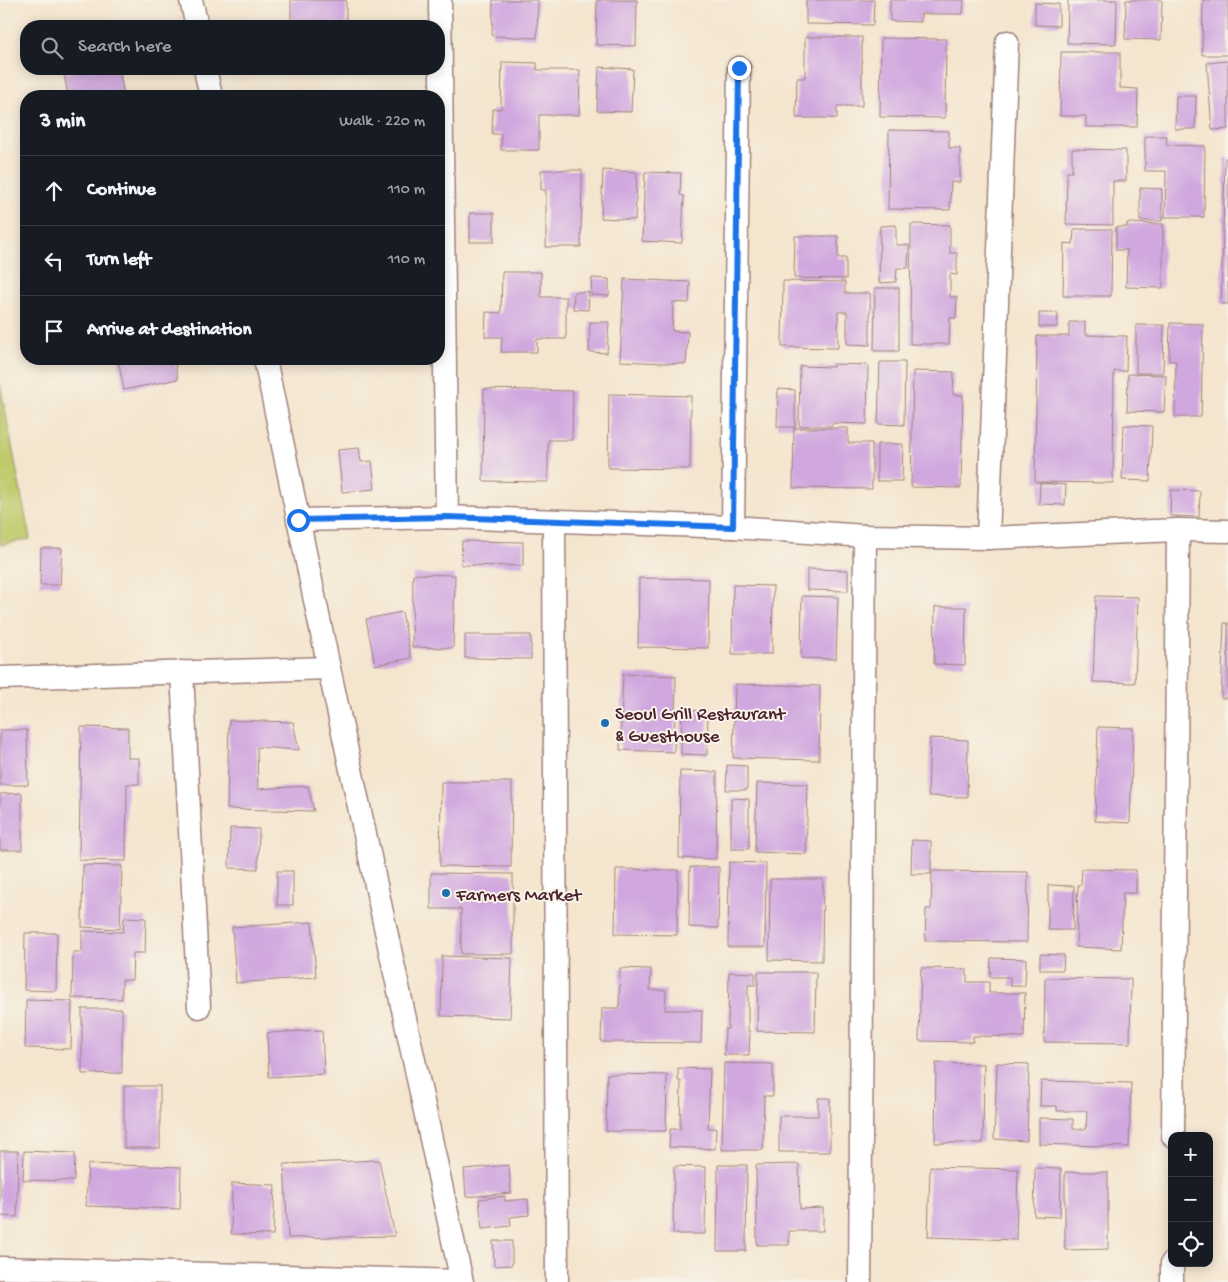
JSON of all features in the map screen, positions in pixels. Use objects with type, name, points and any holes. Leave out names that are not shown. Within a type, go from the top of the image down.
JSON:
[{"type":"street","points":[[191,0],[196,20]]},
{"type":"street","points":[[440,0],[440,20]]},
{"type":"street","points":[[988,538],[1007,42]]},
{"type":"street","points":[[733,527],[739,68]]},
{"type":"street","points":[[206,75],[210,90]]},
{"type":"street","points":[[441,75],[441,90]]},
{"type":"street","points":[[0,1268],[26,1275],[462,1281],[329,668],[266,365]]},
{"type":"street","points":[[445,365],[447,517]]},
{"type":"street","points":[[298,520],[447,517],[733,527],[865,536],[988,538],[1178,530],[1228,531]]},
{"type":"street","points":[[554,522],[557,1282]]},
{"type":"street","points":[[1173,1132],[1178,530]]},
{"type":"street","points":[[860,1282],[865,536]]},
{"type":"street","points":[[0,678],[329,668]]},
{"type":"street","points":[[182,672],[199,1007]]},
{"type":"street","points":[[1172,1267],[1172,1282]]},
{"type":"green space","points":[[0,384],[30,539],[0,545]]},
{"type":"building","points":[[291,0],[346,0],[346,20],[291,20]]},
{"type":"building","points":[[493,0],[538,0],[537,38],[492,36]]},
{"type":"building","points":[[597,0],[637,0],[636,46],[596,45]]},
{"type":"building","points":[[806,0],[874,0],[873,25],[806,24]]},
{"type":"building","points":[[890,0],[964,0],[963,14],[921,14],[921,22],[890,21]]},
{"type":"building","points":[[1068,0],[1117,0],[1116,44],[1067,43]]},
{"type":"building","points":[[1126,0],[1162,0],[1161,40],[1125,39]]},
{"type":"building","points":[[1203,0],[1228,0],[1228,55],[1202,55]]},
{"type":"building","points":[[1035,3],[1059,4],[1059,26],[1035,25]]},
{"type":"building","points":[[805,37],[862,37],[862,106],[837,106],[837,118],[796,118],[797,78],[805,78]]},
{"type":"building","points":[[881,38],[946,39],[945,118],[880,117]]},
{"type":"building","points":[[1061,52],[1120,52],[1120,88],[1138,89],[1137,127],[1086,127],[1086,116],[1060,116]]},
{"type":"building","points":[[1228,61],[1228,129],[1212,130],[1207,63]]},
{"type":"building","points":[[502,62],[537,63],[537,70],[580,70],[579,115],[539,115],[539,150],[501,150],[501,134],[492,134],[493,109],[501,109]]},
{"type":"building","points":[[599,67],[633,69],[631,112],[597,111]]},
{"type":"building","points":[[64,75],[120,75],[123,90],[67,90]]},
{"type":"building","points":[[1176,96],[1196,96],[1195,129],[1175,129]]},
{"type":"building","points":[[889,130],[949,131],[949,148],[960,148],[960,182],[951,182],[950,210],[888,209]]},
{"type":"building","points":[[1145,136],[1167,136],[1166,145],[1205,146],[1204,217],[1165,217],[1166,171],[1145,171]]},
{"type":"building","points":[[1072,149],[1126,150],[1126,181],[1113,181],[1113,225],[1066,224],[1067,172],[1072,172]]},
{"type":"building","points":[[1225,158],[1228,158],[1228,304],[1221,304]]},
{"type":"building","points":[[541,170],[582,170],[581,247],[546,247],[546,190],[541,190]]},
{"type":"building","points":[[603,170],[637,172],[635,220],[601,218]]},
{"type":"building","points":[[645,172],[681,173],[680,195],[684,196],[682,243],[642,241]]},
{"type":"building","points":[[1140,188],[1162,189],[1162,221],[1140,221]]},
{"type":"building","points":[[470,213],[494,213],[494,242],[470,242]]},
{"type":"building","points":[[1127,223],[1163,224],[1163,288],[1126,287],[1127,250],[1116,250],[1116,227],[1127,227]]},
{"type":"building","points":[[911,224],[950,225],[950,253],[957,253],[957,275],[950,274],[950,297],[957,297],[956,318],[950,318],[949,344],[910,344]]},
{"type":"building","points":[[896,225],[896,245],[909,245],[908,268],[897,268],[896,282],[879,283],[880,226]]},
{"type":"building","points":[[1074,229],[1112,229],[1111,296],[1063,296],[1064,243],[1073,244]]},
{"type":"building","points":[[795,236],[838,236],[838,258],[846,258],[846,279],[794,278]]},
{"type":"building","points":[[502,272],[541,272],[541,297],[566,297],[566,339],[537,339],[537,352],[501,352],[502,337],[485,337],[486,312],[501,313]]},
{"type":"building","points":[[592,278],[609,279],[609,296],[591,295]]},
{"type":"building","points":[[624,279],[690,282],[689,303],[673,302],[672,331],[688,332],[686,364],[620,361]]},
{"type":"building","points":[[783,281],[845,282],[845,293],[870,293],[870,345],[847,344],[847,312],[838,312],[838,348],[782,347]]},
{"type":"building","points":[[875,288],[899,288],[899,351],[874,351]]},
{"type":"building","points":[[574,292],[589,292],[588,310],[573,309]]},
{"type":"building","points":[[1039,313],[1058,313],[1057,327],[1039,327]]},
{"type":"building","points":[[590,322],[609,322],[607,353],[589,352]]},
{"type":"building","points":[[1069,322],[1085,322],[1085,335],[1127,336],[1126,371],[1114,371],[1113,483],[1035,482],[1037,336],[1069,336]]},
{"type":"building","points":[[1170,323],[1203,324],[1201,417],[1175,417],[1176,361],[1169,361]]},
{"type":"building","points":[[1136,325],[1164,325],[1163,373],[1136,373]]},
{"type":"building","points":[[880,362],[905,362],[904,425],[878,424]]},
{"type":"building","points":[[833,364],[868,365],[867,424],[832,423],[832,426],[799,426],[800,366],[833,367]]},
{"type":"building","points":[[119,365],[175,365],[178,379],[124,390]]},
{"type":"building","points":[[913,371],[954,372],[953,395],[963,395],[961,488],[911,487]]},
{"type":"building","points":[[1128,374],[1166,375],[1164,412],[1127,411]]},
{"type":"building","points":[[484,389],[573,391],[572,440],[548,440],[548,482],[483,481]]},
{"type":"building","points":[[778,389],[795,390],[795,427],[777,427]]},
{"type":"building","points":[[609,394],[691,396],[690,469],[608,468]]},
{"type":"building","points":[[1124,425],[1152,426],[1150,481],[1122,480]]},
{"type":"building","points":[[794,428],[848,428],[848,443],[872,443],[872,489],[793,488]]},
{"type":"building","points":[[877,444],[903,444],[902,481],[877,481]]},
{"type":"building","points":[[359,448],[361,462],[372,461],[375,489],[342,492],[338,450]]},
{"type":"building","points":[[1040,483],[1066,485],[1065,505],[1039,504]]},
{"type":"building","points":[[1171,490],[1200,491],[1199,517],[1170,516]]},
{"type":"building","points":[[462,541],[523,542],[523,566],[461,565]]},
{"type":"building","points":[[41,548],[62,548],[60,585],[40,585]]},
{"type":"building","points":[[807,569],[848,570],[848,591],[807,590]]},
{"type":"building","points":[[413,574],[455,575],[453,648],[412,647]]},
{"type":"building","points":[[639,578],[709,579],[708,648],[638,647]]},
{"type":"building","points":[[733,585],[773,586],[772,654],[732,654]]},
{"type":"building","points":[[802,596],[838,597],[836,659],[801,658]]},
{"type":"building","points":[[1096,596],[1138,597],[1135,683],[1093,682]]},
{"type":"building","points":[[935,607],[966,607],[965,665],[934,664]]},
{"type":"building","points":[[402,612],[411,658],[375,665],[366,619]]},
{"type":"building","points":[[1224,623],[1228,623],[1228,698],[1221,698]]},
{"type":"building","points":[[465,635],[531,635],[531,659],[465,658]]},
{"type":"building","points":[[623,674],[676,676],[674,752],[620,750]]},
{"type":"building","points":[[735,684],[820,686],[819,760],[733,758]]},
{"type":"building","points":[[682,710],[708,711],[707,755],[681,754]]},
{"type":"building","points":[[229,720],[293,722],[299,750],[257,747],[258,789],[308,786],[314,811],[227,809]]},
{"type":"building","points":[[81,727],[128,728],[128,758],[139,758],[139,784],[127,784],[126,861],[79,860]]},
{"type":"building","points":[[1098,727],[1133,728],[1130,823],[1095,821]]},
{"type":"building","points":[[0,730],[27,730],[28,785],[0,785]]},
{"type":"building","points":[[930,738],[968,740],[967,797],[928,796]]},
{"type":"building","points":[[727,765],[747,766],[747,790],[726,790]]},
{"type":"building","points":[[680,771],[717,772],[716,859],[679,858]]},
{"type":"building","points":[[441,782],[512,782],[511,867],[440,866]]},
{"type":"building","points":[[757,783],[808,784],[806,854],[755,852]]},
{"type":"building","points":[[22,793],[22,850],[0,850],[0,794]]},
{"type":"building","points":[[731,798],[749,799],[749,849],[731,849]]},
{"type":"building","points":[[230,828],[259,829],[258,869],[229,868]]},
{"type":"building","points":[[912,840],[931,841],[931,874],[911,874]]},
{"type":"building","points":[[729,862],[766,863],[765,947],[728,947]]},
{"type":"building","points":[[83,865],[122,866],[120,929],[82,927]]},
{"type":"building","points":[[690,867],[719,867],[718,928],[689,927]]},
{"type":"building","points":[[616,869],[678,870],[677,935],[615,934]]},
{"type":"building","points":[[1082,869],[1136,870],[1136,893],[1123,893],[1121,949],[1076,947],[1078,885],[1081,885]]},
{"type":"building","points":[[277,871],[293,871],[293,905],[277,905]]},
{"type":"building","points":[[932,871],[1028,872],[1027,942],[925,941],[926,909],[931,909]]},
{"type":"building","points":[[431,873],[513,874],[513,954],[461,954],[461,909],[431,909]]},
{"type":"building","points":[[770,879],[823,879],[822,961],[769,960]]},
{"type":"building","points":[[1048,885],[1074,886],[1073,930],[1048,930]]},
{"type":"building","points":[[124,917],[146,918],[145,953],[133,953],[132,980],[122,980],[122,999],[72,998],[73,952],[82,952],[82,931],[123,932]]},
{"type":"building","points":[[312,922],[316,977],[236,983],[232,927]]},
{"type":"building","points":[[25,933],[57,933],[56,991],[24,990]]},
{"type":"building","points":[[1040,954],[1064,955],[1063,970],[1040,970]]},
{"type":"building","points":[[442,956],[512,958],[510,1018],[441,1016]]},
{"type":"building","points":[[991,958],[1026,959],[1025,986],[1010,986],[1010,977],[990,977]]},
{"type":"building","points":[[620,968],[651,969],[650,990],[666,990],[665,1010],[702,1010],[701,1043],[601,1042],[602,1008],[619,1008]]},
{"type":"building","points":[[921,968],[967,969],[967,982],[989,982],[989,993],[1025,993],[1024,1037],[973,1036],[973,1042],[919,1041]]},
{"type":"building","points":[[729,972],[755,973],[755,985],[748,985],[749,1055],[724,1055],[725,1029],[728,1029]]},
{"type":"building","points":[[758,972],[816,972],[815,1032],[757,1031]]},
{"type":"building","points":[[1045,978],[1131,979],[1130,1043],[1044,1042]]},
{"type":"building","points":[[26,1000],[72,1001],[71,1049],[25,1048]]},
{"type":"building","points":[[82,1009],[122,1009],[122,1073],[82,1074]]},
{"type":"building","points":[[322,1030],[324,1074],[269,1077],[267,1033]]},
{"type":"building","points":[[724,1063],[773,1064],[773,1096],[764,1096],[763,1150],[722,1150]]},
{"type":"building","points":[[936,1063],[984,1064],[983,1143],[935,1143]]},
{"type":"building","points":[[997,1063],[1029,1064],[1027,1141],[994,1139]]},
{"type":"building","points":[[678,1068],[710,1069],[708,1128],[716,1128],[715,1149],[669,1147],[670,1129],[680,1129],[681,1081],[678,1081]]},
{"type":"building","points":[[607,1074],[667,1075],[666,1131],[606,1131]]},
{"type":"building","points":[[1041,1081],[1131,1083],[1129,1147],[1039,1144],[1039,1118],[1073,1119],[1073,1129],[1086,1129],[1087,1111],[1057,1111],[1057,1106],[1040,1106]]},
{"type":"building","points":[[124,1086],[160,1086],[160,1148],[124,1148]]},
{"type":"building","points":[[818,1098],[830,1098],[830,1152],[779,1152],[779,1116],[818,1116]]},
{"type":"building","points":[[0,1151],[18,1151],[17,1217],[0,1216]]},
{"type":"building","points":[[24,1151],[75,1153],[74,1181],[23,1180]]},
{"type":"building","points":[[379,1160],[395,1236],[288,1238],[284,1164]]},
{"type":"building","points":[[88,1164],[181,1167],[180,1209],[86,1206]]},
{"type":"building","points":[[799,1164],[800,1209],[823,1208],[823,1231],[789,1231],[789,1245],[757,1245],[756,1165]]},
{"type":"building","points":[[509,1165],[511,1193],[466,1197],[464,1169]]},
{"type":"building","points":[[718,1165],[747,1165],[746,1251],[717,1251]]},
{"type":"building","points":[[674,1166],[706,1167],[705,1234],[673,1234]]},
{"type":"building","points":[[930,1167],[1018,1169],[1016,1240],[928,1237]]},
{"type":"building","points":[[1035,1168],[1061,1169],[1060,1217],[1034,1216]]},
{"type":"building","points":[[1065,1172],[1108,1172],[1108,1249],[1065,1250]]},
{"type":"building","points":[[232,1183],[275,1185],[273,1235],[231,1234]]},
{"type":"building","points":[[505,1196],[505,1201],[528,1199],[529,1215],[510,1217],[511,1226],[482,1229],[479,1199]]},
{"type":"building","points":[[493,1241],[512,1241],[512,1265],[494,1266]]},
{"type":"place","name":"Seoul Grill Restaurant & Guesthouse","points":[[605,723]]},
{"type":"place","name":"Farmers Market","points":[[446,893]]},
{"type":"route","points":[[298,520],[447,517],[733,527],[739,68]]}]
